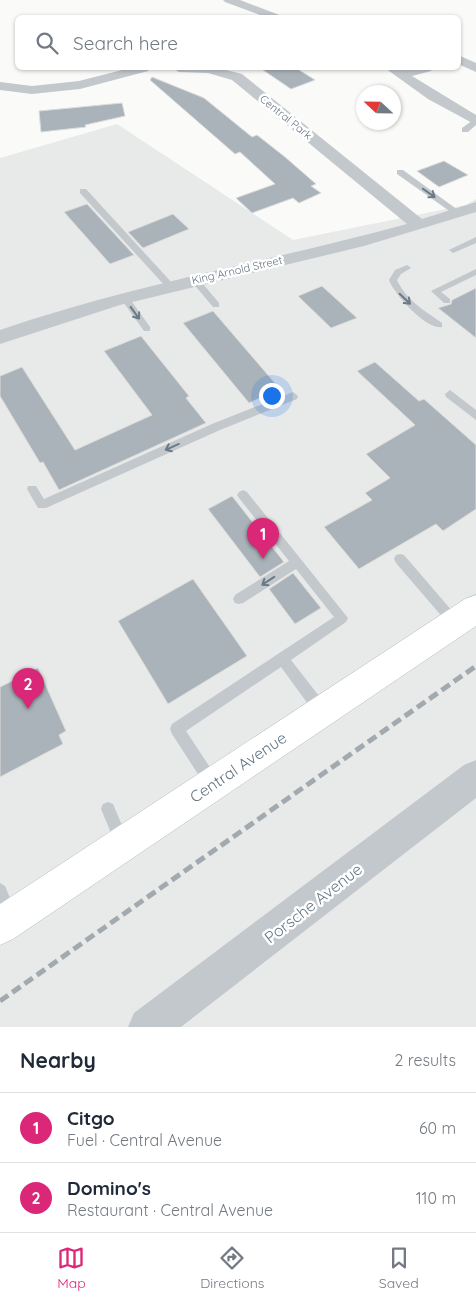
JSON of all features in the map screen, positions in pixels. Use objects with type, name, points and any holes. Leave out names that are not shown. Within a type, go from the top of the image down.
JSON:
[{"type":"main road","name":"Central Avenue","points":[[3,912],[123,844],[465,616]]},
{"type":"street","points":[[229,0],[272,15]]},
{"type":"street","points":[[461,60],[476,68]]},
{"type":"street","points":[[0,86],[32,90],[80,85],[136,70]]},
{"type":"street","name":"Central Park","points":[[214,70],[237,77],[419,225]]},
{"type":"street","points":[[397,71],[472,124]]},
{"type":"street","name":"King Arnold Street","points":[[0,337],[28,326],[124,298],[361,241],[476,207]]},
{"type":"street","name":"Porsche Avenue","points":[[163,1022],[476,777]]},
{"type":"lane","points":[[400,172],[458,213]]},
{"type":"lane","points":[[83,191],[170,286]]},
{"type":"lane","points":[[453,250],[476,240]]},
{"type":"lane","points":[[407,268],[398,272],[393,280],[396,290],[439,325]]},
{"type":"lane","points":[[447,301],[435,291],[476,272]]},
{"type":"lane","points":[[195,280],[216,305]]},
{"type":"lane","points":[[124,298],[147,329]]},
{"type":"lane","points":[[450,394],[476,416]]},
{"type":"lane","points":[[32,489],[42,505],[216,427],[293,396]]},
{"type":"lane","points":[[213,784],[177,729],[342,618],[243,495]]},
{"type":"lane","points":[[400,559],[465,616]]},
{"type":"lane","points":[[240,599],[296,562]]},
{"type":"lane","points":[[282,658],[322,712]]},
{"type":"lane","points":[[108,809],[123,844]]},
{"type":"shaded area","points":[[117,124],[293,240],[466,205],[476,199],[476,1027],[0,1027],[0,158]]},
{"type":"building","points":[[263,70],[299,70],[315,80],[291,89]]},
{"type":"building","points":[[152,77],[204,98],[252,137],[257,135],[285,157],[316,184],[311,186],[321,193],[299,203],[293,198],[252,213],[236,198],[275,184],[240,152],[235,154],[150,80]]},
{"type":"building","points":[[122,103],[125,116],[85,125],[86,127],[41,132],[39,111]]},
{"type":"building","points":[[444,161],[468,175],[439,187],[417,171]]},
{"type":"building","points":[[87,204],[134,255],[110,264],[64,212]]},
{"type":"building","points":[[173,214],[189,229],[143,248],[128,232]]},
{"type":"building","points":[[322,286],[357,318],[331,328],[298,296]]},
{"type":"building","points":[[476,288],[476,338],[438,308],[451,304],[452,300]]},
{"type":"building","points":[[213,311],[280,389],[249,403],[183,323]]},
{"type":"building","points":[[141,336],[189,396],[186,398],[206,423],[59,490],[43,462],[40,463],[0,396],[0,376],[22,367],[75,450],[152,415],[104,351]]},
{"type":"building","points":[[375,362],[419,401],[424,399],[476,445],[476,509],[443,531],[436,524],[359,569],[324,527],[372,500],[365,493],[390,478],[366,454],[415,425],[357,371]]},
{"type":"building","points":[[232,496],[284,562],[260,577],[208,509]]},
{"type":"building","points":[[293,573],[321,608],[295,624],[269,589]]},
{"type":"building","points":[[193,579],[247,656],[168,704],[118,621]]},
{"type":"building","points":[[38,668],[66,731],[59,735],[63,744],[0,777],[0,687]]},
{"type":"railway","points":[[0,1001],[476,666]]},
{"type":"place","name":"Citgo","points":[[263,559]]},
{"type":"place","name":"Domino's","points":[[28,709]]}]
